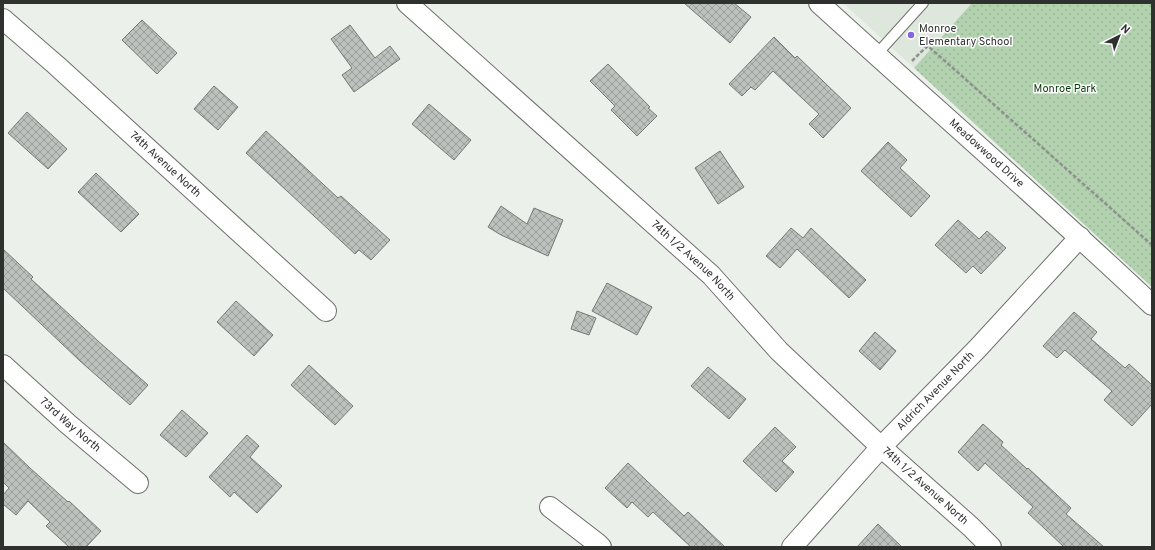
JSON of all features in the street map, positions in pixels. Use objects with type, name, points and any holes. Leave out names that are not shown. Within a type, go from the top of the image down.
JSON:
[{"type":"street","name":"74th 1/2 Avenue North","points":[[407,3],[712,275],[779,351],[881,447],[991,547]]},
{"type":"street","name":"Meadowwood Drive","points":[[819,3],[1080,237],[1152,306]]},
{"type":"street","name":"74th Avenue North","points":[[3,19],[62,70],[326,311]]},
{"type":"street","name":"Aldrich Avenue North","points":[[792,547],[881,447],[978,348],[1080,237]]},
{"type":"street","name":"73rd Way North","points":[[3,365],[68,424],[138,483]]},
{"type":"street","points":[[550,507],[601,547]]},
{"type":"lane","points":[[876,55],[922,3]]},
{"type":"path","points":[[898,75],[928,46],[1152,245]]},
{"type":"shaded area","name":"Monroe Elementary School","points":[[843,3],[972,3],[914,68]]},
{"type":"green space","name":"Monroe Park","points":[[972,3],[1152,3],[1152,287],[914,68]]},
{"type":"building","points":[[684,3],[734,3],[751,17],[730,43]]},
{"type":"building","points":[[142,20],[177,53],[157,74],[122,40]]},
{"type":"building","points":[[350,25],[375,58],[390,46],[400,59],[354,92],[342,75],[352,68],[331,39]]},
{"type":"building","points":[[774,37],[795,58],[797,56],[851,108],[823,138],[809,124],[819,114],[773,71],[755,90],[751,87],[742,96],[729,84]]},
{"type":"building","points":[[608,64],[657,116],[637,136],[611,110],[615,106],[590,81]]},
{"type":"building","points":[[214,86],[238,107],[218,130],[194,109]]},
{"type":"building","points":[[429,104],[471,140],[454,160],[412,124]]},
{"type":"building","points":[[27,112],[67,149],[48,169],[8,133]]},
{"type":"building","points":[[266,131],[338,198],[341,196],[390,240],[371,260],[359,250],[355,254],[246,153]]},
{"type":"building","points":[[888,142],[907,160],[900,168],[930,196],[911,217],[861,171]]},
{"type":"building","points":[[720,151],[744,187],[718,204],[695,168]]},
{"type":"building","points":[[96,173],[139,214],[121,232],[78,192]]},
{"type":"building","points":[[501,206],[527,224],[534,208],[563,220],[548,256],[501,235],[488,227]]},
{"type":"building","points":[[958,220],[979,239],[987,231],[1006,248],[981,274],[973,266],[966,273],[935,245]]},
{"type":"building","points":[[791,228],[803,238],[811,228],[866,280],[849,298],[797,249],[780,268],[766,256]]},
{"type":"building","points":[[3,249],[33,277],[31,279],[148,385],[130,405],[80,361],[3,288]]},
{"type":"building","points":[[607,283],[652,307],[637,335],[592,311]]},
{"type":"building","points":[[236,301],[273,335],[254,356],[217,322]]},
{"type":"building","points":[[577,311],[596,318],[589,335],[571,329]]},
{"type":"building","points":[[1074,312],[1097,332],[1091,339],[1125,368],[1129,364],[1152,385],[1152,404],[1132,426],[1104,400],[1112,391],[1065,350],[1057,358],[1043,346]]},
{"type":"building","points":[[875,332],[896,351],[880,370],[859,351]]},
{"type":"building","points":[[309,365],[353,406],[335,425],[291,385]]},
{"type":"building","points":[[708,367],[746,399],[729,419],[691,386]]},
{"type":"building","points":[[182,410],[208,433],[186,457],[160,435]]},
{"type":"building","points":[[983,424],[1003,442],[1001,445],[1071,508],[1066,514],[1104,547],[1064,547],[1028,513],[1033,507],[985,463],[978,471],[958,452]]},
{"type":"building","points":[[775,427],[796,447],[782,461],[794,472],[776,492],[743,461]]},
{"type":"building","points":[[247,435],[259,446],[250,457],[282,486],[257,513],[234,492],[230,497],[209,477]]},
{"type":"building","points":[[3,442],[101,531],[86,547],[69,547],[46,526],[50,522],[28,501],[16,515],[3,504],[3,495],[9,488],[3,482]]},
{"type":"building","points":[[628,463],[684,516],[688,512],[725,547],[691,547],[653,512],[648,517],[632,502],[627,508],[605,488]]},
{"type":"building","points":[[878,524],[902,547],[857,547]]},
{"type":"place","name":"Monroe Elementary School","points":[[911,35]]}]
